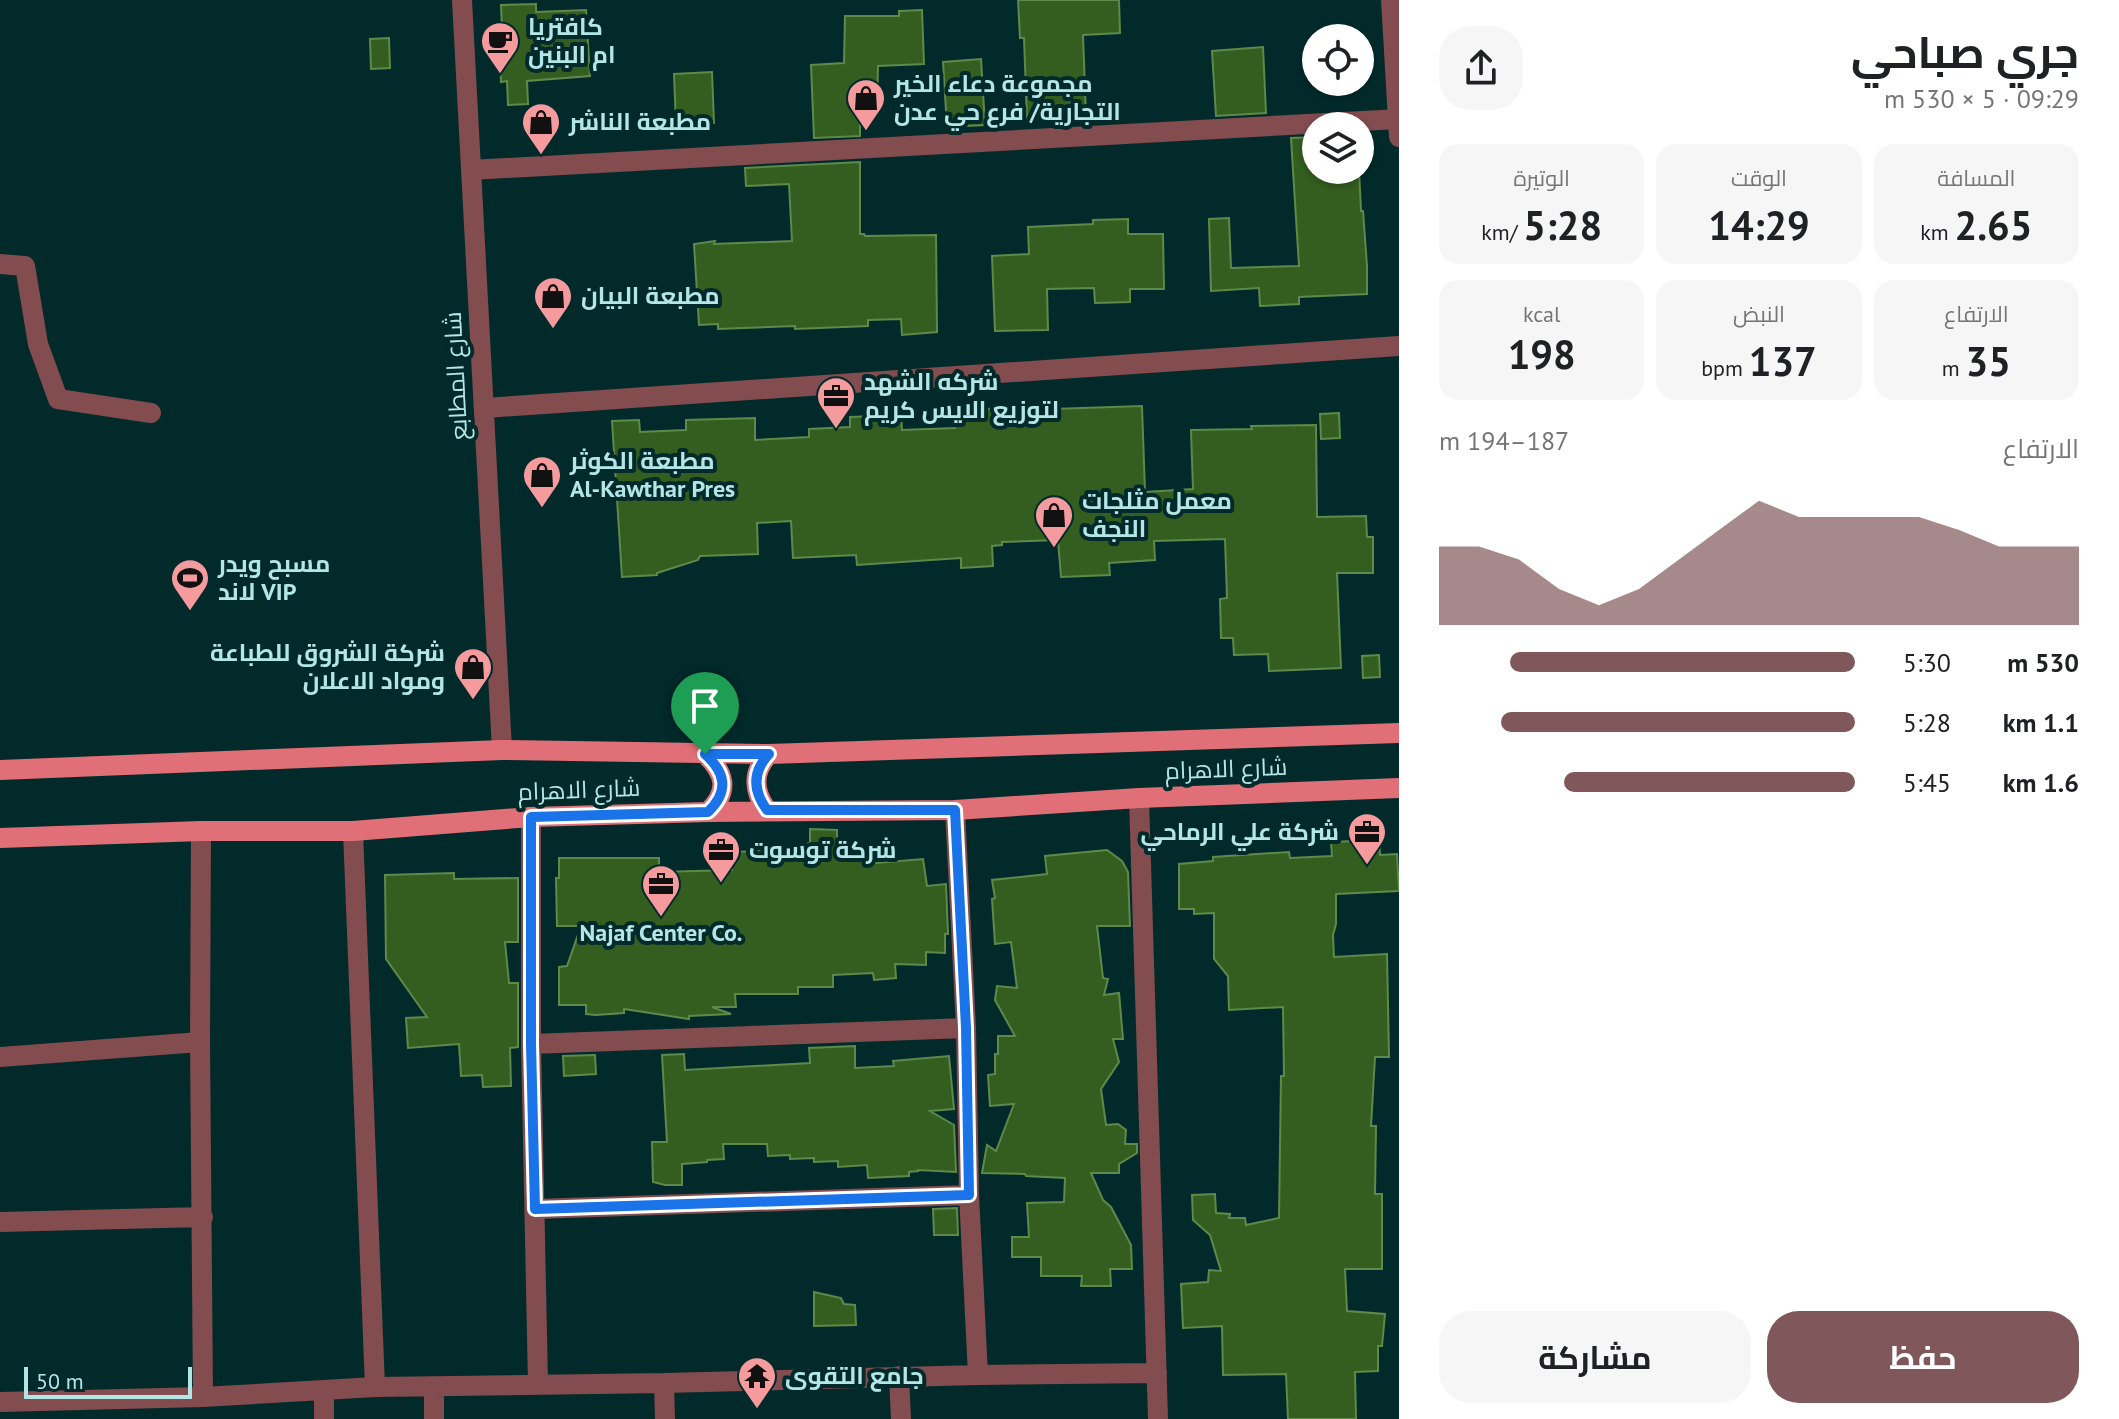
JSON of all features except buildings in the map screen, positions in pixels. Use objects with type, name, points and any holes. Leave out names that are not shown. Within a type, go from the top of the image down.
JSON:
[{"type":"main road","name":"شارع الاهرام","points":[[0,770],[502,750],[769,754],[1399,733]]},
{"type":"main road","points":[[705,754],[721,773],[722,781],[721,794],[708,812]]},
{"type":"main road","points":[[767,810],[760,800],[756,778],[769,754]]},
{"type":"main road","name":"شارع الاهرام","points":[[0,838],[201,831],[353,831],[531,817],[767,810],[955,810],[1139,798],[1399,788]]},
{"type":"street","name":"شارع المطابع","points":[[462,0],[502,750]]},
{"type":"street","points":[[1391,0],[1399,137]]},
{"type":"street","points":[[471,170],[1399,119]]},
{"type":"street","points":[[0,264],[25,266],[38,344],[58,399],[151,413]]},
{"type":"street","points":[[484,408],[1399,346]]},
{"type":"street","points":[[1139,798],[1158,1419]]},
{"type":"street","points":[[955,810],[978,1375]]},
{"type":"street","points":[[531,817],[531,1044],[538,1384]]},
{"type":"street","points":[[201,831],[203,1397]]},
{"type":"street","points":[[353,831],[375,1387]]},
{"type":"street","points":[[531,1044],[966,1028]]},
{"type":"street","points":[[0,1057],[200,1042]]},
{"type":"street","points":[[535,1209],[969,1195]]},
{"type":"street","points":[[0,1222],[203,1217]]},
{"type":"street","points":[[0,1402],[84,1409],[203,1397],[375,1387],[1157,1373]]},
{"type":"street","points":[[899,1376],[901,1419]]},
{"type":"street","points":[[664,1383],[665,1419]]},
{"type":"street","points":[[434,1387],[434,1419]]},
{"type":"street","points":[[324,1391],[324,1419]]},
{"type":"place","name":"كافتريا ام البنين","points":[[500,75]]},
{"type":"place","name":"مجموعة دعاء الخير التجارية/ فرع حي عدن","points":[[866,132]]},
{"type":"place","name":"مطبعة الناشر","points":[[541,156]]},
{"type":"place","name":"مطبعة البيان","points":[[553,330]]},
{"type":"place","name":"شركه الشهد لتوزيع الايس كريم","points":[[836,430]]},
{"type":"place","name":"مطبعة الكوثر Al-Kawthar Pres","points":[[542,509]]},
{"type":"place","name":"معمل مثلجات النجف","points":[[1054,549]]},
{"type":"place","name":"مسبح ويدر لاند VIP","points":[[190,612]]},
{"type":"place","name":"شركة الشروق للطباعة ومواد الاعلان","points":[[473,701]]},
{"type":"place","name":"شركة علي الرماحي","points":[[1367,866]]},
{"type":"place","name":"شركة توسوت","points":[[721,884]]},
{"type":"place","name":"Najaf Center Co.","points":[[661,918]]},
{"type":"place","name":"جامع التقوى","points":[[757,1410]]},
{"type":"route","points":[[705,754],[769,754],[758,769],[756,778],[760,800],[767,810],[955,810],[966,1028],[969,1195],[535,1209],[531,817],[708,812],[721,794],[722,781],[715,763],[705,754]]}]
